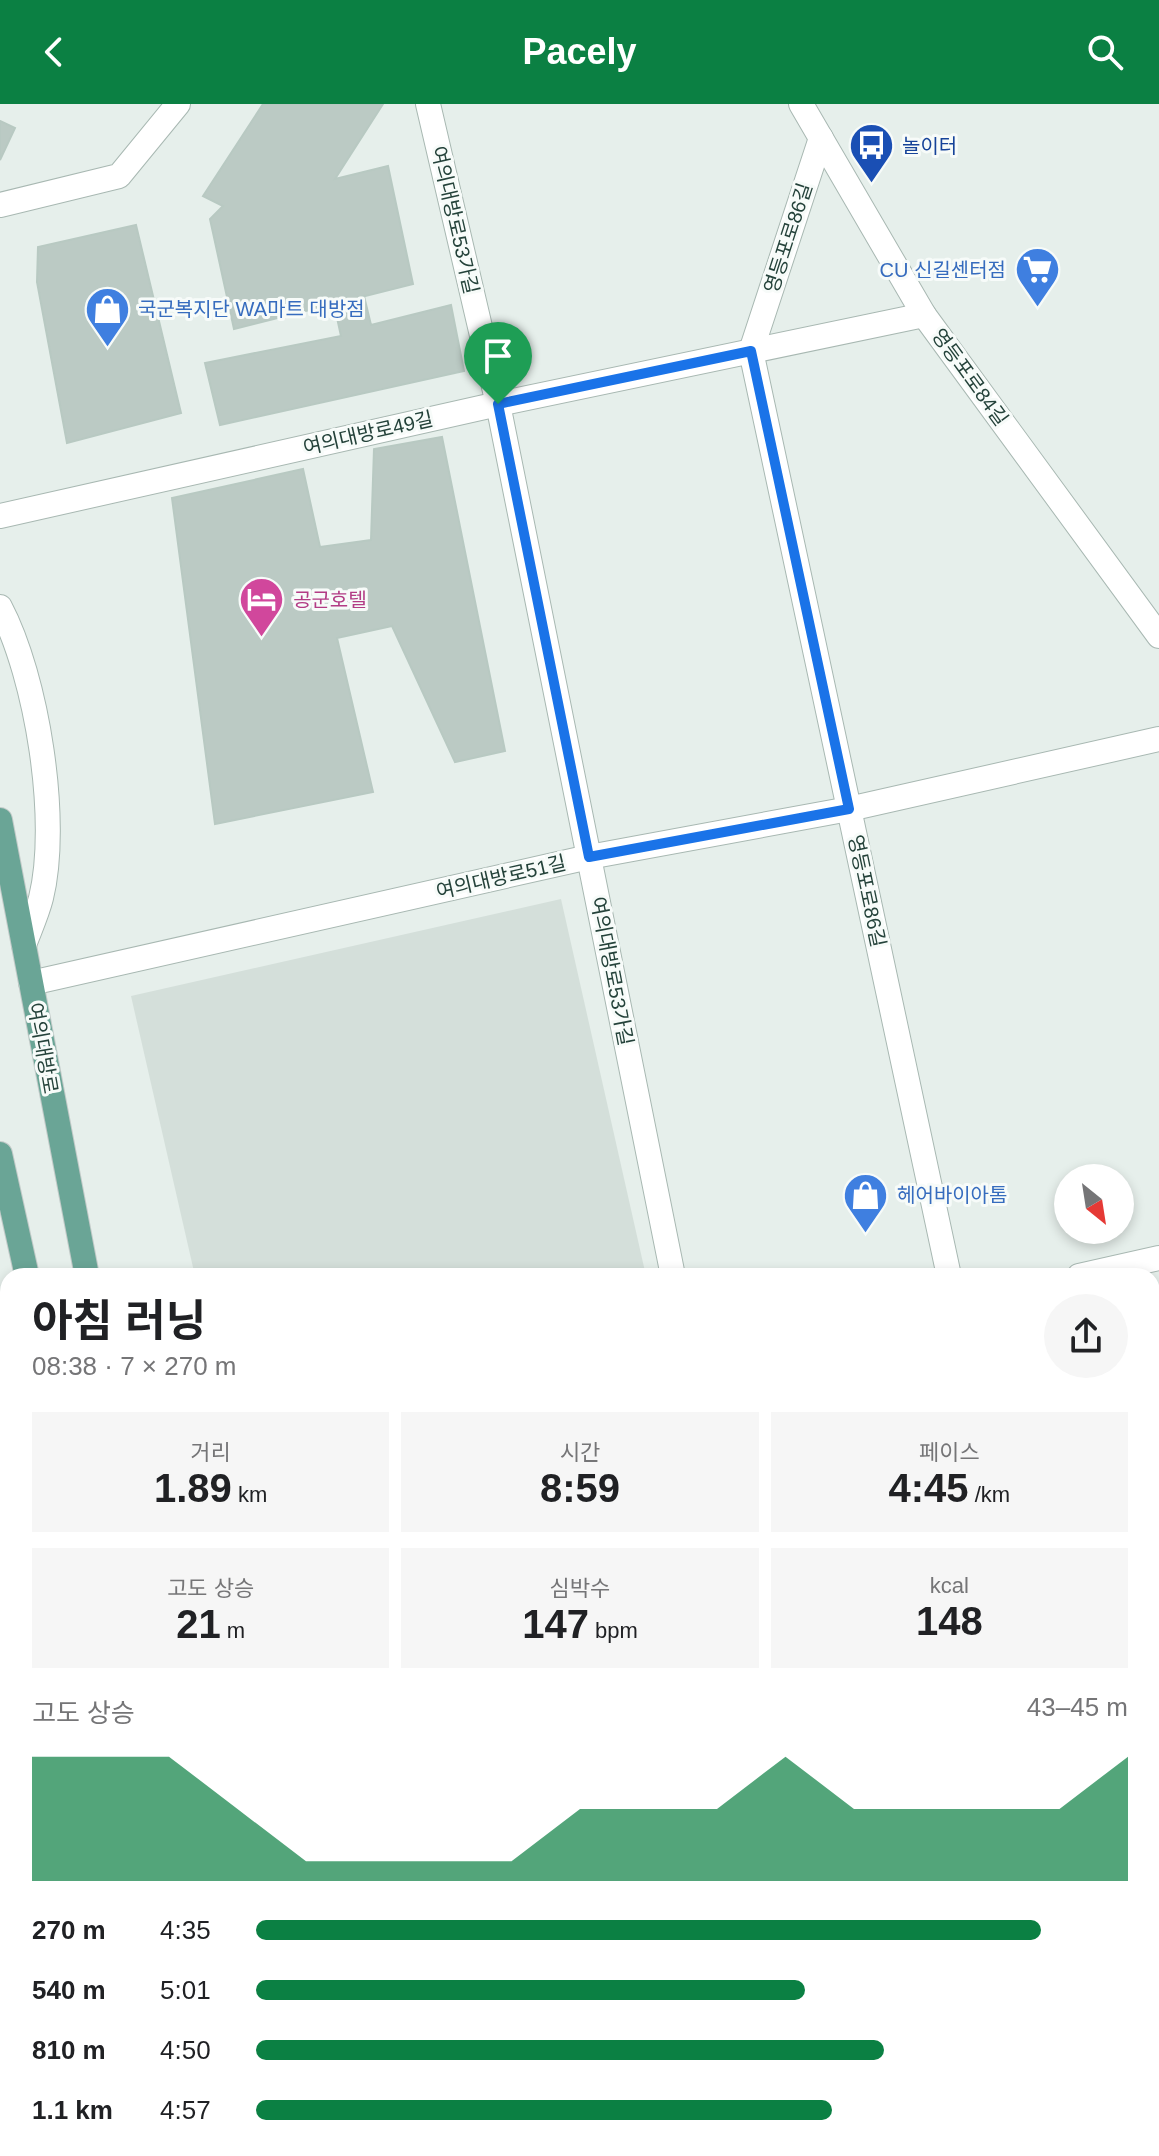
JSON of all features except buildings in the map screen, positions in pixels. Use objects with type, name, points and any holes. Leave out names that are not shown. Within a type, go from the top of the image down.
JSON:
[{"type":"main road","name":"여의대방로","points":[[0,820],[85,1268]]},
{"type":"main road","points":[[0,1154],[25,1268]]},
{"type":"street","points":[[0,205],[119,176],[178,104]]},
{"type":"street","name":"여의대방로53가길","points":[[428,104],[498,404],[671,1268]]},
{"type":"street","name":"영등포로84길","points":[[801,104],[924,315],[1159,636]]},
{"type":"street","name":"영등포로86길","points":[[821,138],[751,351],[947,1268]]},
{"type":"street","name":"여의대방로49길","points":[[0,516],[498,404],[924,315]]},
{"type":"street","points":[[0,607],[20,655],[34,708],[46,797],[47,857],[41,898],[24,945]]},
{"type":"street","name":"여의대방로51길","points":[[31,983],[589,857],[849,809],[1159,739]]},
{"type":"street","points":[[1115,1268],[1159,1258]]},
{"type":"shaded area","points":[[561,899],[644,1268],[193,1268],[131,996]]},
{"type":"place","name":"놀이터","points":[[871,185]]},
{"type":"place","name":"CU 신길센터점","points":[[1037,309]]},
{"type":"place","name":"국군복지단 WA마트 대방점","points":[[107,348]]},
{"type":"place","name":"공군호텔","points":[[262,639]]},
{"type":"place","name":"헤어바이아톰","points":[[866,1234]]},
{"type":"route","points":[[751,351],[849,809],[589,857],[498,404],[751,351]]}]
